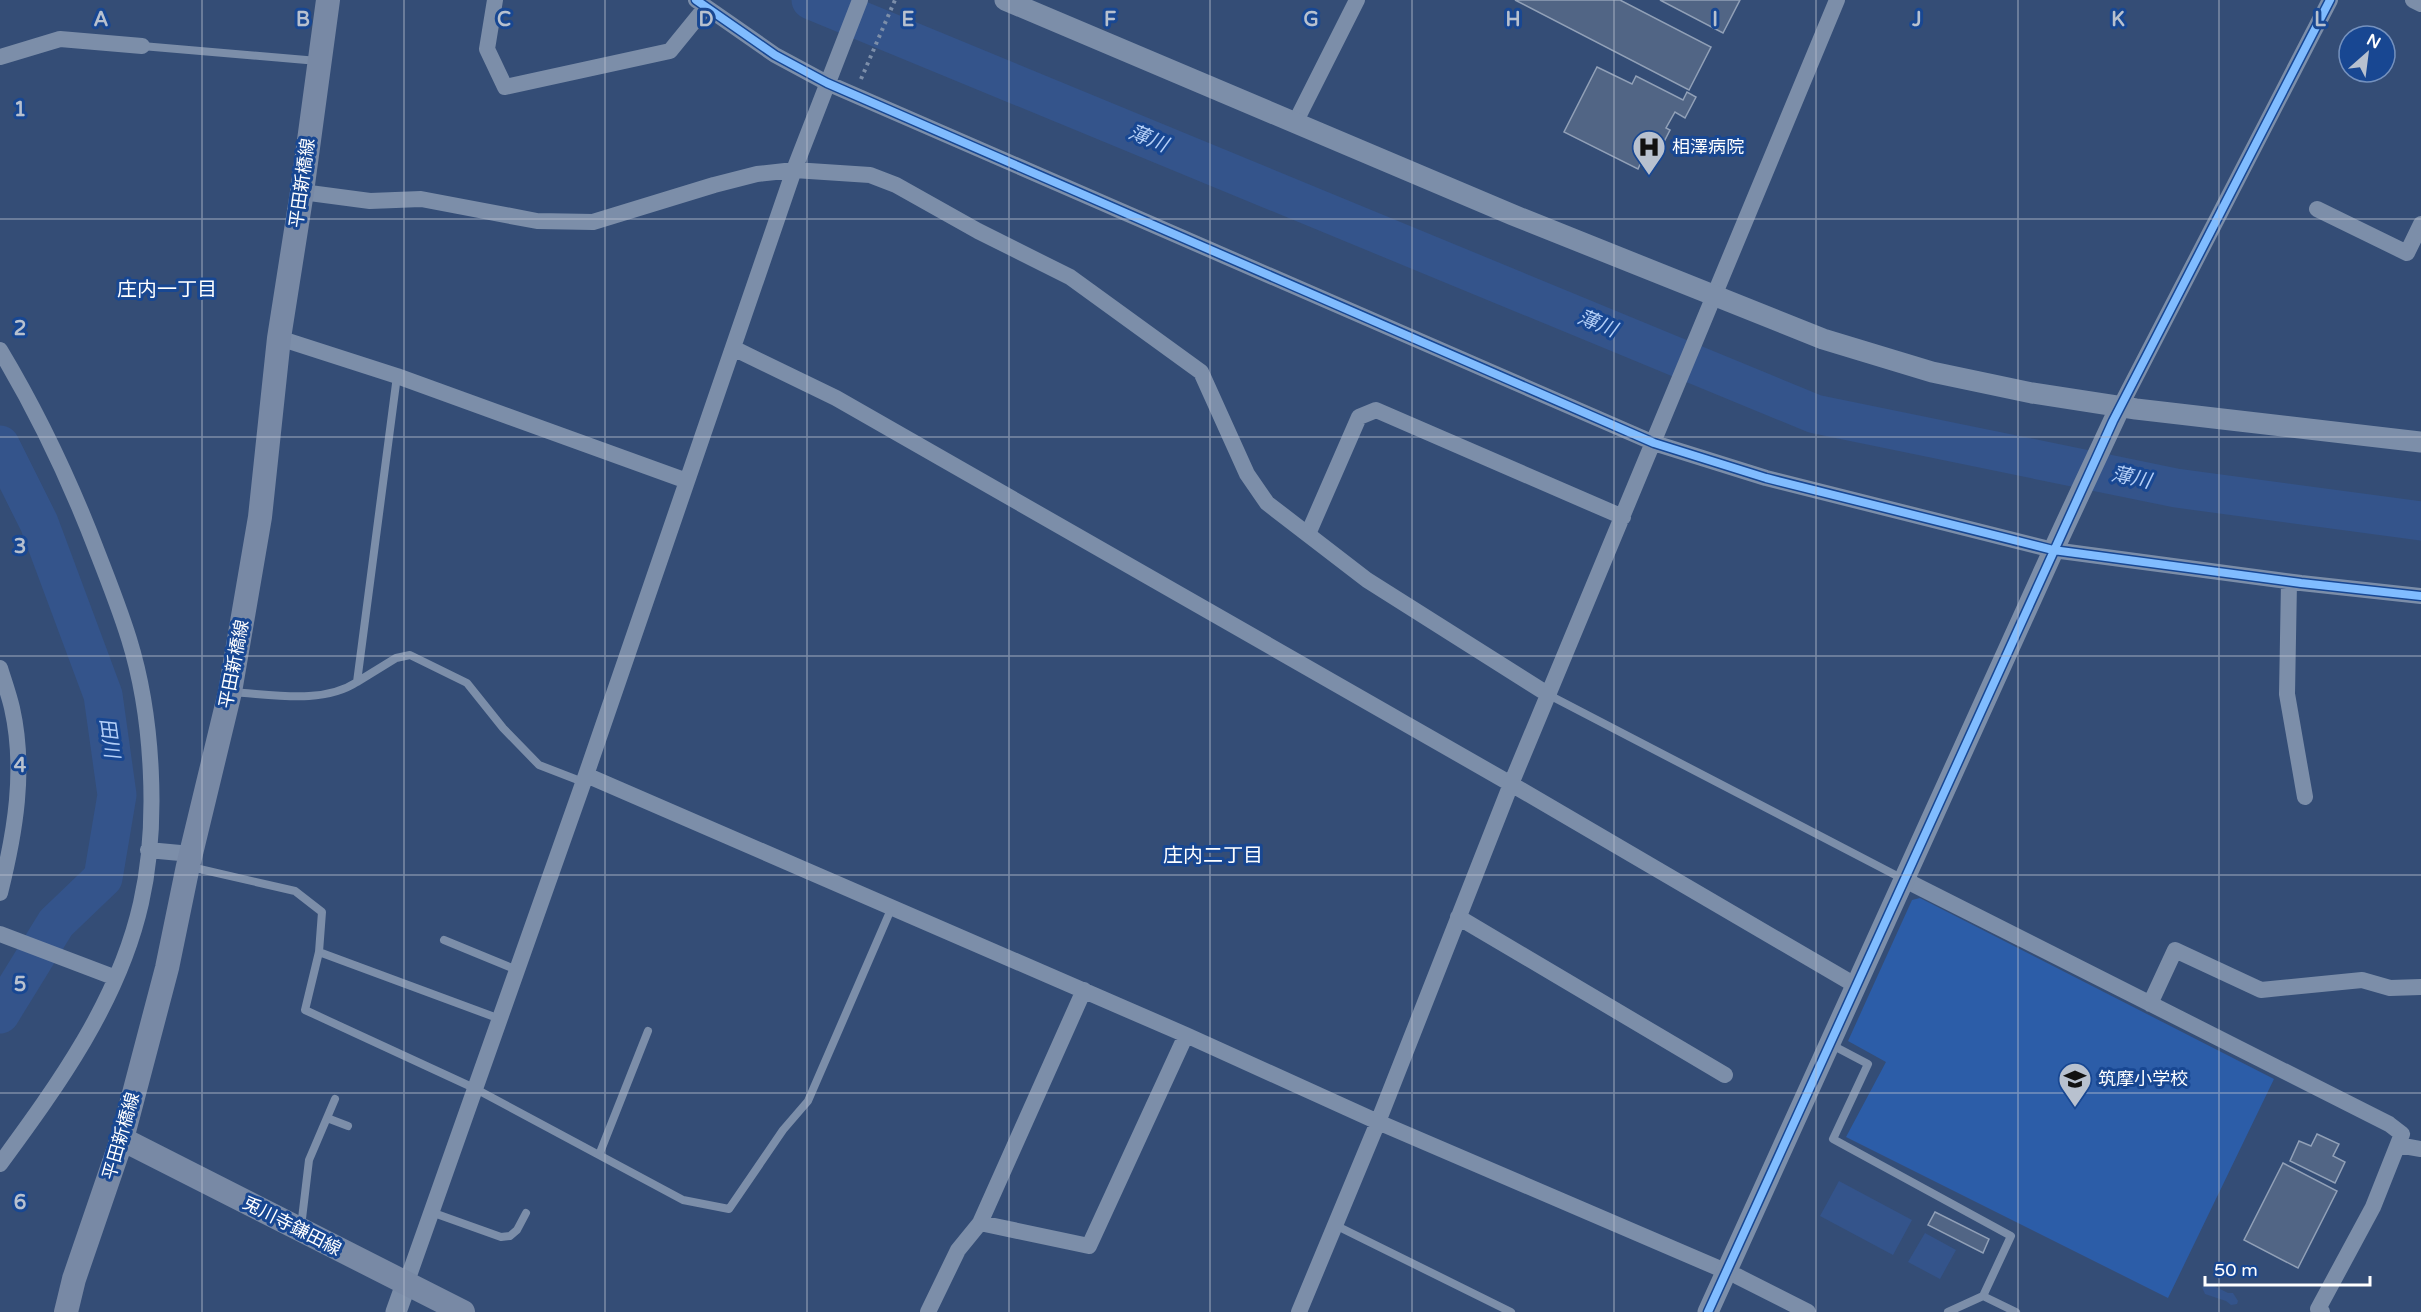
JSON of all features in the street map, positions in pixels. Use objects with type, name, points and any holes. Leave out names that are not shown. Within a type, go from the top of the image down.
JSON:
[{"type":"main road","name":"平田新橋線","points":[[66,1312],[74,1279],[122,1139],[167,968],[189,860],[230,692],[260,517],[279,338],[302,192],[328,0]]},
{"type":"main road","name":"兎川寺鎌田線","points":[[122,1139],[463,1312]]},
{"type":"street","points":[[495,0],[487,49],[505,87],[670,51],[701,4],[775,55],[829,76],[1657,436],[1766,478],[2056,544],[2289,582],[2421,596]]},
{"type":"street","points":[[396,1312],[585,779],[794,170],[860,0]]},
{"type":"street","points":[[1005,0],[1545,228],[1712,303],[1822,339],[1932,372],[2117,414],[2421,442]]},
{"type":"street","points":[[1296,123],[1357,0]]},
{"type":"street","points":[[1299,1312],[1378,1122],[1511,784],[1837,0]]},
{"type":"street","points":[[1708,1312],[1903,879],[2117,414],[2330,0]]},
{"type":"street","points":[[2413,0],[2421,4]]},
{"type":"street","points":[[0,57],[60,39],[142,46]]},
{"type":"street","points":[[302,192],[370,201],[421,199],[537,221],[593,222],[758,174],[794,170],[870,175],[896,185],[978,231],[1070,277],[1201,372],[1247,474],[1267,503],[1367,580],[1549,695]]},
{"type":"street","points":[[2317,209],[2406,253],[2421,224]]},
{"type":"street","points":[[279,338],[397,376],[687,481]]},
{"type":"street","points":[[733,348],[836,398],[1511,784],[1855,985]]},
{"type":"street","points":[[0,350],[30,400],[64,471],[88,527],[130,640],[145,712],[152,807],[141,903],[92,1026],[62,1076],[0,1164]]},
{"type":"street","points":[[1308,534],[1359,417],[1377,410],[1623,517]]},
{"type":"street","points":[[2289,582],[2287,694],[2305,797]]},
{"type":"street","points":[[0,668],[12,710],[17,748],[18,808],[10,856],[0,893]]},
{"type":"street","points":[[585,779],[1084,990],[1378,1122],[1737,1276],[1808,1312]]},
{"type":"street","points":[[148,850],[189,860]]},
{"type":"street","points":[[1903,879],[2389,1124],[2402,1134],[2373,1207],[2318,1309],[2322,1312]]},
{"type":"street","points":[[1458,917],[1725,1076]]},
{"type":"street","points":[[0,934],[112,976]]},
{"type":"street","points":[[2150,1004],[2175,950],[2261,990],[2362,980],[2390,988],[2421,987]]},
{"type":"street","points":[[928,1312],[958,1250],[980,1223],[1084,990]]},
{"type":"street","points":[[980,1223],[1089,1246],[1186,1035]]},
{"type":"street","points":[[2398,1145],[2421,1149]]},
{"type":"lane","points":[[142,46],[318,62]]},
{"type":"lane","points":[[357,682],[397,376]]},
{"type":"lane","points":[[230,692],[321,696],[349,687],[396,658],[410,655],[467,683],[503,728],[539,765],[585,779]]},
{"type":"lane","points":[[1549,695],[1903,879]]},
{"type":"lane","points":[[189,860],[295,891],[322,912],[319,952],[305,1010],[474,1088],[684,1200],[729,1209],[783,1130],[808,1101],[892,908]]},
{"type":"lane","points":[[444,940],[517,970]]},
{"type":"lane","points":[[319,952],[500,1019]]},
{"type":"lane","points":[[599,1155],[648,1031]]},
{"type":"lane","points":[[1829,1044],[1868,1064],[1833,1139],[2011,1236],[1983,1296],[1948,1312]]},
{"type":"lane","points":[[301,1230],[309,1160],[335,1099]]},
{"type":"lane","points":[[327,1118],[348,1126]]},
{"type":"lane","points":[[431,1212],[501,1237],[510,1236],[517,1230],[526,1213]]},
{"type":"lane","points":[[1335,1225],[1510,1312]]},
{"type":"lane","points":[[1983,1296],[2016,1312]]},
{"type":"path","points":[[859,84],[895,0]]},
{"type":"shaded area","points":[[1920,898],[2274,1079],[2168,1298],[1846,1137],[1886,1062],[1848,1041],[1912,900]]},
{"type":"shaded area","points":[[1839,1181],[1912,1220],[1893,1255],[1820,1216]]},
{"type":"shaded area","points":[[1925,1233],[1956,1250],[1940,1279],[1908,1262]]},
{"type":"shaded area","points":[[2208,1283],[2228,1293],[2233,1293],[2238,1301],[2237,1304],[2231,1305],[2205,1294],[2202,1287]]},
{"type":"building","points":[[1515,0],[1620,0],[1711,47],[1689,90]]},
{"type":"building","points":[[1660,0],[1740,0],[1723,33]]},
{"type":"building","points":[[1597,67],[1632,84],[1636,76],[1683,100],[1687,92],[1696,97],[1685,118],[1675,112],[1666,128],[1670,130],[1652,165],[1642,160],[1638,169],[1564,132]]},
{"type":"building","points":[[2317,1134],[2339,1144],[2333,1156],[2345,1162],[2335,1183],[2290,1161],[2299,1141],[2311,1146]]},
{"type":"building","points":[[2283,1163],[2337,1191],[2298,1268],[2244,1240]]},
{"type":"building","points":[[1935,1212],[1989,1239],[1983,1253],[1928,1225]]},
{"type":"waterway","name":"薄川","points":[[811,0],[1815,414],[2176,488],[2421,521]]},
{"type":"waterway","name":"田川","points":[[0,445],[39,523],[103,695],[117,795],[103,878],[56,923],[0,1014]]},
{"type":"cycle path","points":[[696,0],[775,55],[827,83],[1654,443],[1766,478],[2053,550],[2301,583],[2421,596]]},
{"type":"cycle path","points":[[1708,1312],[2113,421],[2330,0]]},
{"type":"place","name":"相澤病院","points":[[1649,176]]},
{"type":"place","name":"筑摩小学校","points":[[2075,1108]]},
{"type":"district","name":"庄内一丁目","points":[[167,290]]},
{"type":"district","name":"庄内二丁目","points":[[1213,856]]}]
